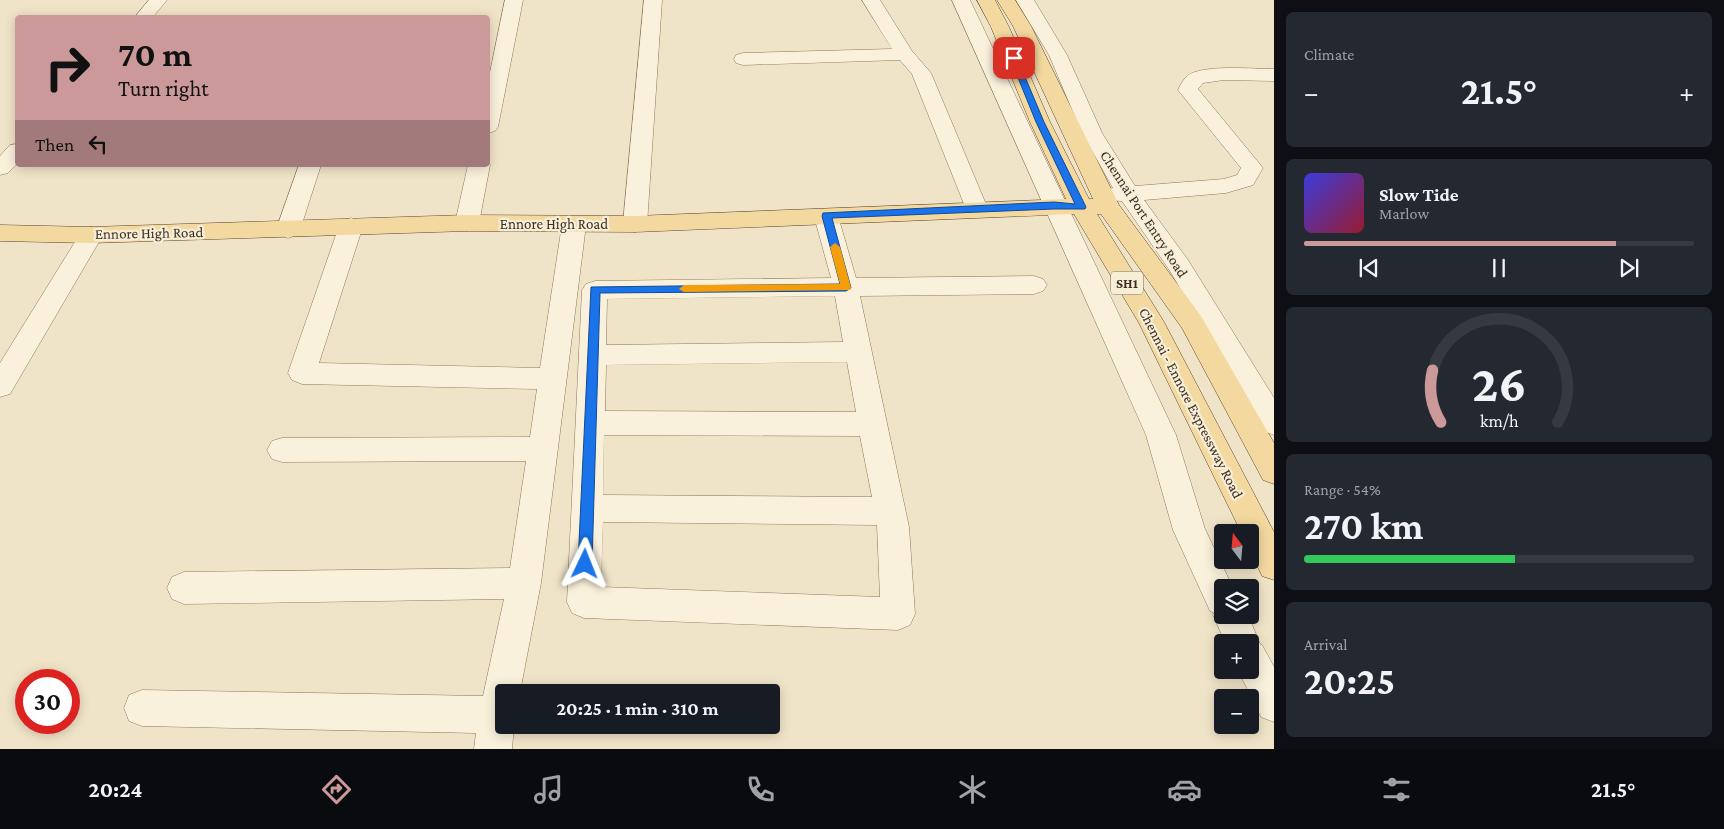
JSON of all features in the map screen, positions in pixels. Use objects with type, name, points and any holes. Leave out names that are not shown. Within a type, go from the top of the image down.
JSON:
[{"type":"main road","name":"Chennai - Ennore Expressway Road","points":[[986,0],[1000,27],[1040,122],[1097,203],[1192,324],[1274,471]]},
{"type":"main road","name":"Chennai - Ennore Expressway Road","points":[[1006,0],[1022,26],[1097,203],[1151,322],[1274,565]]},
{"type":"main road","name":"Ennore High Road","points":[[0,233],[91,234],[288,230],[351,226],[467,223],[635,224],[1097,203]]},
{"type":"street","points":[[145,15],[158,0]]},
{"type":"street","points":[[490,118],[514,0]]},
{"type":"street","points":[[635,224],[653,0]]},
{"type":"street","points":[[871,0],[905,54],[921,73],[977,209]]},
{"type":"street","points":[[961,0],[1054,206],[1161,435],[1189,530],[1214,583]]},
{"type":"street","name":"Chennai Port Entry Road","points":[[1025,0],[1058,55],[1092,133],[1128,194],[1179,266],[1274,423]]},
{"type":"street","points":[[490,38],[507,38]]},
{"type":"street","points":[[743,59],[905,54]]},
{"type":"street","points":[[1097,203],[1128,194],[1226,186],[1245,180],[1252,168],[1188,90],[1190,83],[1198,78],[1213,75],[1274,74]]},
{"type":"street","points":[[0,168],[15,153]]},
{"type":"street","points":[[288,230],[309,167]]},
{"type":"street","points":[[467,223],[479,167]]},
{"type":"street","points":[[826,216],[846,288],[892,527],[898,614],[584,602],[595,290],[846,288],[1034,286]]},
{"type":"street","points":[[504,684],[524,583],[574,225]]},
{"type":"street","points":[[351,226],[302,373],[552,379]]},
{"type":"street","points":[[0,386],[91,234]]},
{"type":"street","points":[[592,355],[858,352]]},
{"type":"street","points":[[590,423],[872,424]]},
{"type":"street","points":[[282,450],[542,449]]},
{"type":"street","points":[[587,508],[889,511]]},
{"type":"street","points":[[184,588],[524,583]]},
{"type":"street","points":[[1259,675],[1274,704]]},
{"type":"street","points":[[142,708],[495,732]]},
{"type":"slow traffic","points":[[684,289],[846,288],[835,247]]},
{"type":"route","points":[[585,564],[595,290],[846,288],[826,216],[1054,206],[1081,207],[1040,122],[1014,58]]}]
